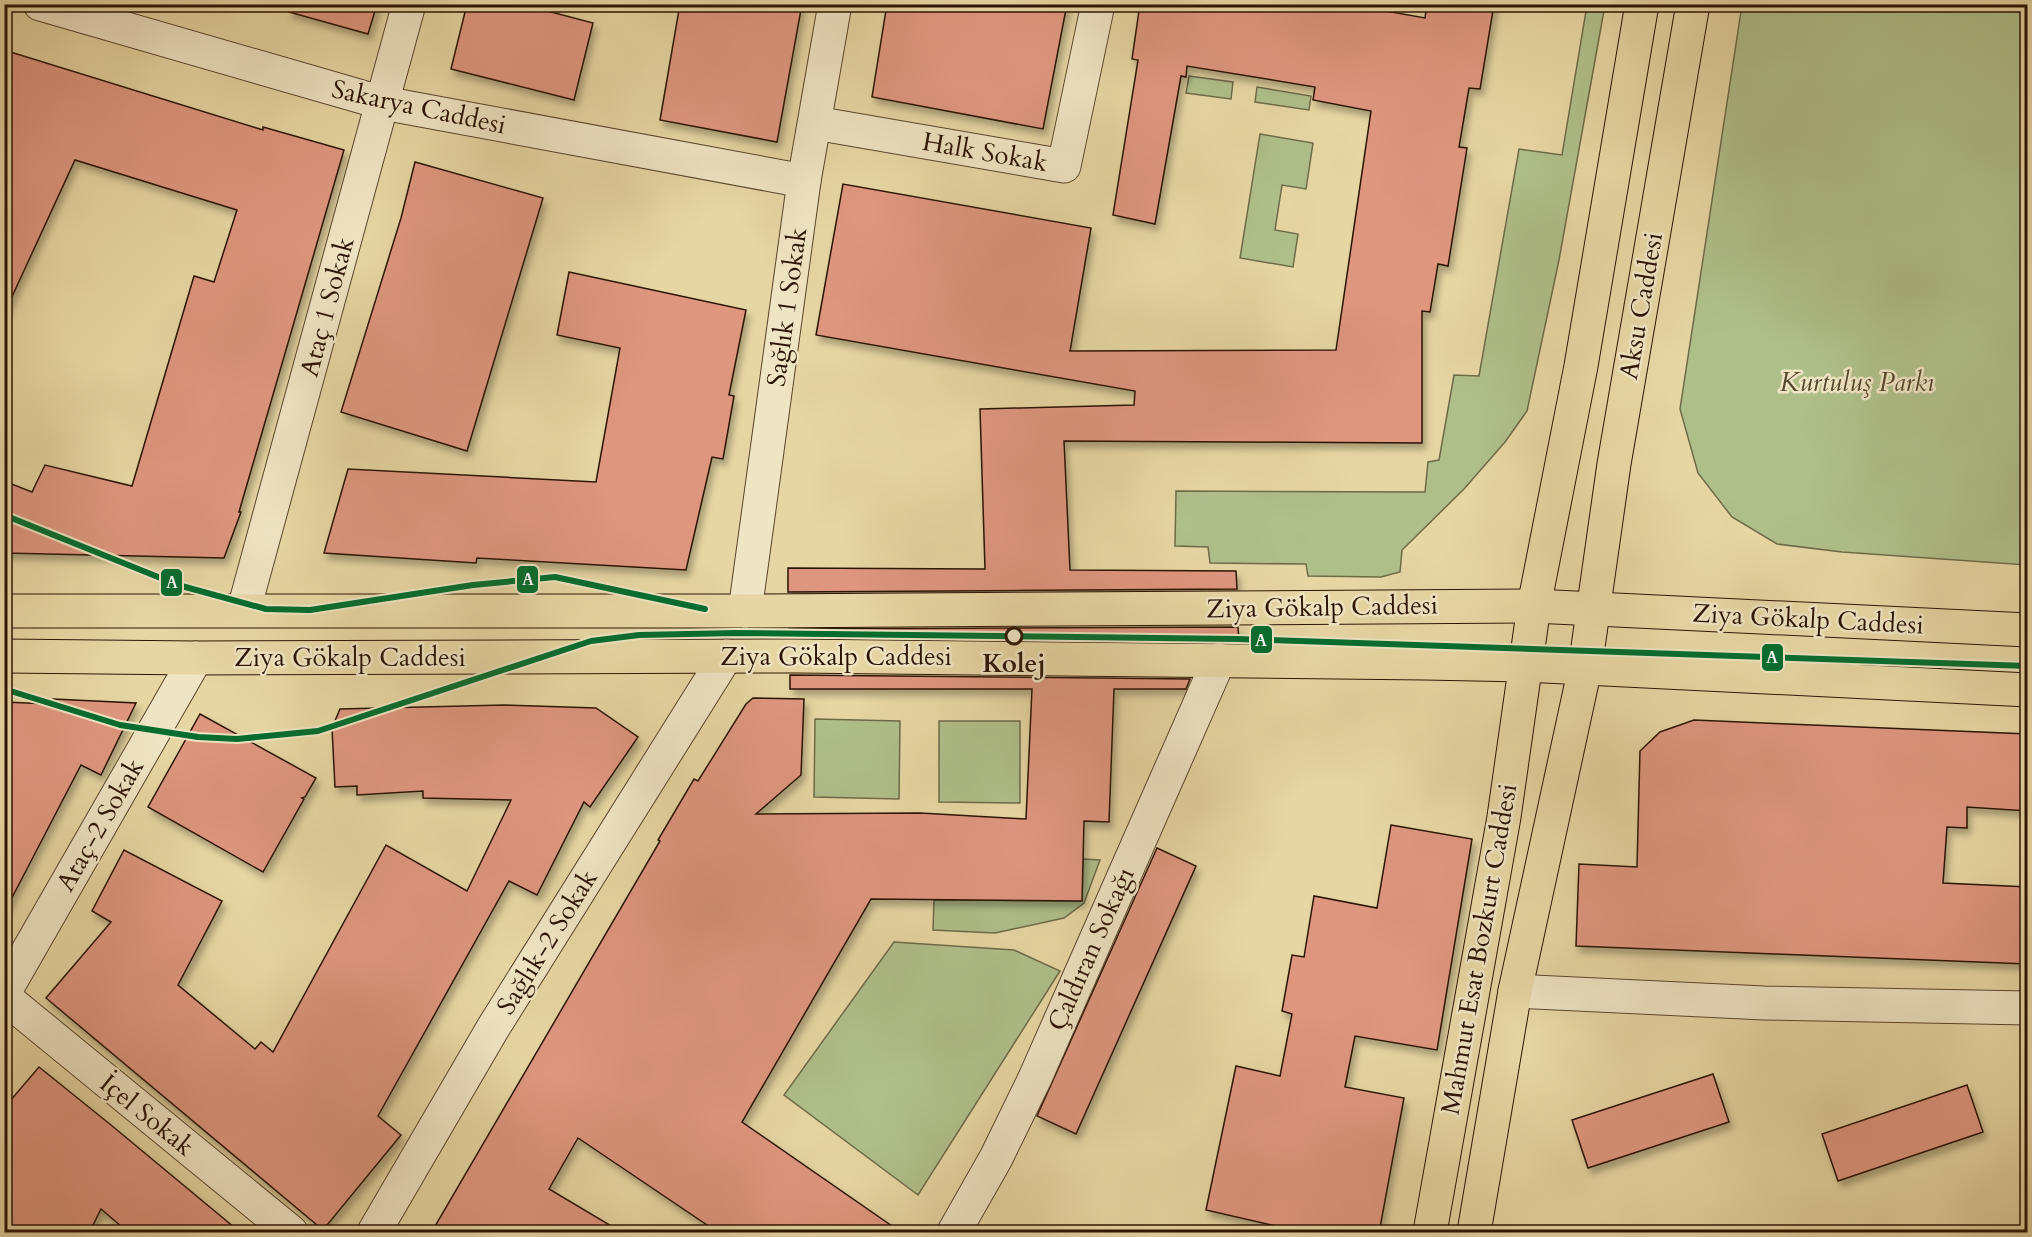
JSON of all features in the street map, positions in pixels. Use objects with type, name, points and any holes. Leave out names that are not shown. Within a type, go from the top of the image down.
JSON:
[{"type":"main road","name":"Aksu Caddesi","points":[[1524,665],[1581,366],[1642,4]]},
{"type":"main road","name":"Aksu Caddesi","points":[[1585,668],[1614,464],[1693,4]]},
{"type":"main road","name":"Ziya Gökalp Caddesi","points":[[4,611],[244,609],[745,611],[1534,606],[2028,630]]},
{"type":"main road","name":"Ziya Gökalp Caddesi","points":[[4,656],[196,658],[726,656],[1524,665],[2028,690]]},
{"type":"main road","name":"Mahmut Esat Bozkurt Caddesi","points":[[1430,1233],[1504,817],[1524,665]]},
{"type":"main road","name":"Mahmut Esat Bozkurt Caddesi","points":[[1474,1233],[1515,991],[1585,668]]},
{"type":"street","name":"Sakarya Caddesi","points":[[40,4],[383,103],[804,181]]},
{"type":"street","name":"Ataç 1 Sokak","points":[[244,609],[409,4]]},
{"type":"street","name":"Sağlık 1 Sokak","points":[[745,611],[804,181],[835,4]]},
{"type":"street","name":"Halk Sokak","points":[[815,123],[1064,166],[1098,4]]},
{"type":"street","name":"Sağlık-2 Sokak","points":[[374,1233],[493,1028],[726,656]]},
{"type":"street","name":"Ataç-2 Sokak","points":[[6,988],[196,658]]},
{"type":"street","name":"Çaldıran Sokağı","points":[[954,1233],[996,1158],[1035,1078],[1219,660]]},
{"type":"street","name":"İçel Sokak","points":[[6,988],[291,1233]]},
{"type":"street","points":[[1515,991],[1764,1003],[2028,1008]]},
{"type":"green space","points":[[1587,5],[1605,5],[1559,260],[1527,411],[1505,442],[1464,489],[1402,550],[1400,572],[1381,577],[1308,576],[1306,564],[1210,563],[1208,547],[1175,546],[1176,491],[1425,492],[1428,462],[1439,460],[1454,375],[1479,376],[1519,149],[1562,155]]},
{"type":"green space","name":"Kurtuluş Parkı","points":[[1742,5],[2027,5],[2027,565],[1842,552],[1777,544],[1732,517],[1698,473],[1680,409]]},
{"type":"green space","points":[[1189,76],[1233,82],[1231,99],[1186,93]]},
{"type":"green space","points":[[1257,87],[1311,96],[1309,110],[1255,102]]},
{"type":"green space","points":[[1260,134],[1313,143],[1306,189],[1282,185],[1275,230],[1298,234],[1293,267],[1240,258]]},
{"type":"green space","points":[[815,719],[900,721],[899,799],[814,797]]},
{"type":"green space","points":[[939,721],[1020,721],[1020,803],[939,802]]},
{"type":"green space","points":[[1083,859],[1100,860],[1084,903],[1064,918],[995,933],[933,930],[934,900],[1082,901]]},
{"type":"green space","points":[[894,942],[1014,950],[1060,971],[918,1195],[784,1095]]},
{"type":"building","points":[[290,4],[377,4],[368,34],[289,12]]},
{"type":"building","points":[[467,4],[521,4],[593,23],[574,100],[451,69]]},
{"type":"building","points":[[680,4],[802,4],[777,142],[660,120]]},
{"type":"building","points":[[887,4],[1067,4],[1043,129],[872,97]]},
{"type":"building","points":[[1140,4],[1346,4],[1425,18],[1427,4],[1494,4],[1480,89],[1469,88],[1459,147],[1467,148],[1448,266],[1438,264],[1430,312],[1422,311],[1422,443],[1064,441],[1070,570],[1236,571],[1237,589],[788,592],[788,568],[985,569],[980,409],[1134,405],[1135,391],[816,335],[843,184],[1091,228],[1070,351],[1336,350],[1371,111],[1313,100],[1315,87],[1187,66],[1186,77],[1181,76],[1155,224],[1113,215],[1138,60],[1132,59]]},
{"type":"building","points":[[4,50],[263,130],[263,127],[344,150],[239,512],[241,512],[224,558],[4,553],[4,481],[32,492],[45,465],[132,486],[194,276],[214,282],[237,210],[75,160],[4,314]]},
{"type":"building","points":[[415,162],[543,198],[467,451],[341,412],[401,218]]},
{"type":"building","points":[[569,272],[746,310],[729,395],[734,396],[723,459],[712,457],[686,570],[477,558],[476,563],[324,553],[348,469],[596,482],[620,348],[557,335]]},
{"type":"building","points":[[1238,627],[1239,642],[789,637],[789,629]]},
{"type":"building","points":[[790,675],[1190,679],[1186,689],[1114,689],[1109,822],[1084,821],[1082,901],[871,899],[742,1122],[902,1233],[719,1233],[578,1138],[549,1189],[623,1233],[431,1233],[694,779],[698,781],[746,704],[753,698],[804,699],[801,775],[756,814],[920,813],[1026,819],[1032,689],[790,689]]},
{"type":"building","points":[[53,699],[136,703],[101,775],[81,765],[4,913],[4,702],[50,704]]},
{"type":"building","points":[[504,705],[596,708],[638,737],[590,807],[584,802],[537,895],[509,881],[378,1116],[401,1135],[323,1230],[46,998],[111,922],[92,911],[124,850],[222,901],[178,985],[255,1049],[261,1042],[273,1052],[386,845],[467,891],[511,800],[423,798],[423,791],[357,795],[357,786],[335,787],[332,728],[340,709]]},
{"type":"building","points":[[200,714],[316,778],[305,797],[302,798],[304,799],[263,872],[148,807]]},
{"type":"building","points":[[1694,720],[2028,734],[2028,811],[1967,807],[1967,828],[1947,827],[1943,883],[2028,887],[2028,964],[1576,946],[1579,864],[1637,867],[1640,751],[1660,732]]},
{"type":"building","points":[[1391,825],[1472,839],[1437,1050],[1355,1036],[1345,1087],[1404,1098],[1379,1233],[1278,1233],[1280,1227],[1206,1210],[1236,1066],[1280,1076],[1292,1014],[1282,1011],[1292,955],[1304,957],[1314,896],[1377,908]]},
{"type":"building","points":[[1157,848],[1196,866],[1076,1134],[1037,1116]]},
{"type":"building","points":[[39,1067],[241,1233],[129,1233],[101,1209],[89,1233],[4,1233],[4,1108]]},
{"type":"building","points":[[1713,1074],[1729,1122],[1588,1168],[1572,1120]]},
{"type":"building","points":[[1967,1085],[1983,1132],[1838,1181],[1822,1134]]},
{"type":"transit line","name":"A","points":[[4,515],[178,585],[266,609],[310,610],[473,585],[555,577],[705,609]]},
{"type":"transit line","name":"A","points":[[4,689],[120,725],[198,737],[237,739],[318,731],[591,641],[639,635],[736,633],[1238,639],[2028,666]]},
{"type":"place","name":"Kolej","points":[[1014,636]]}]
